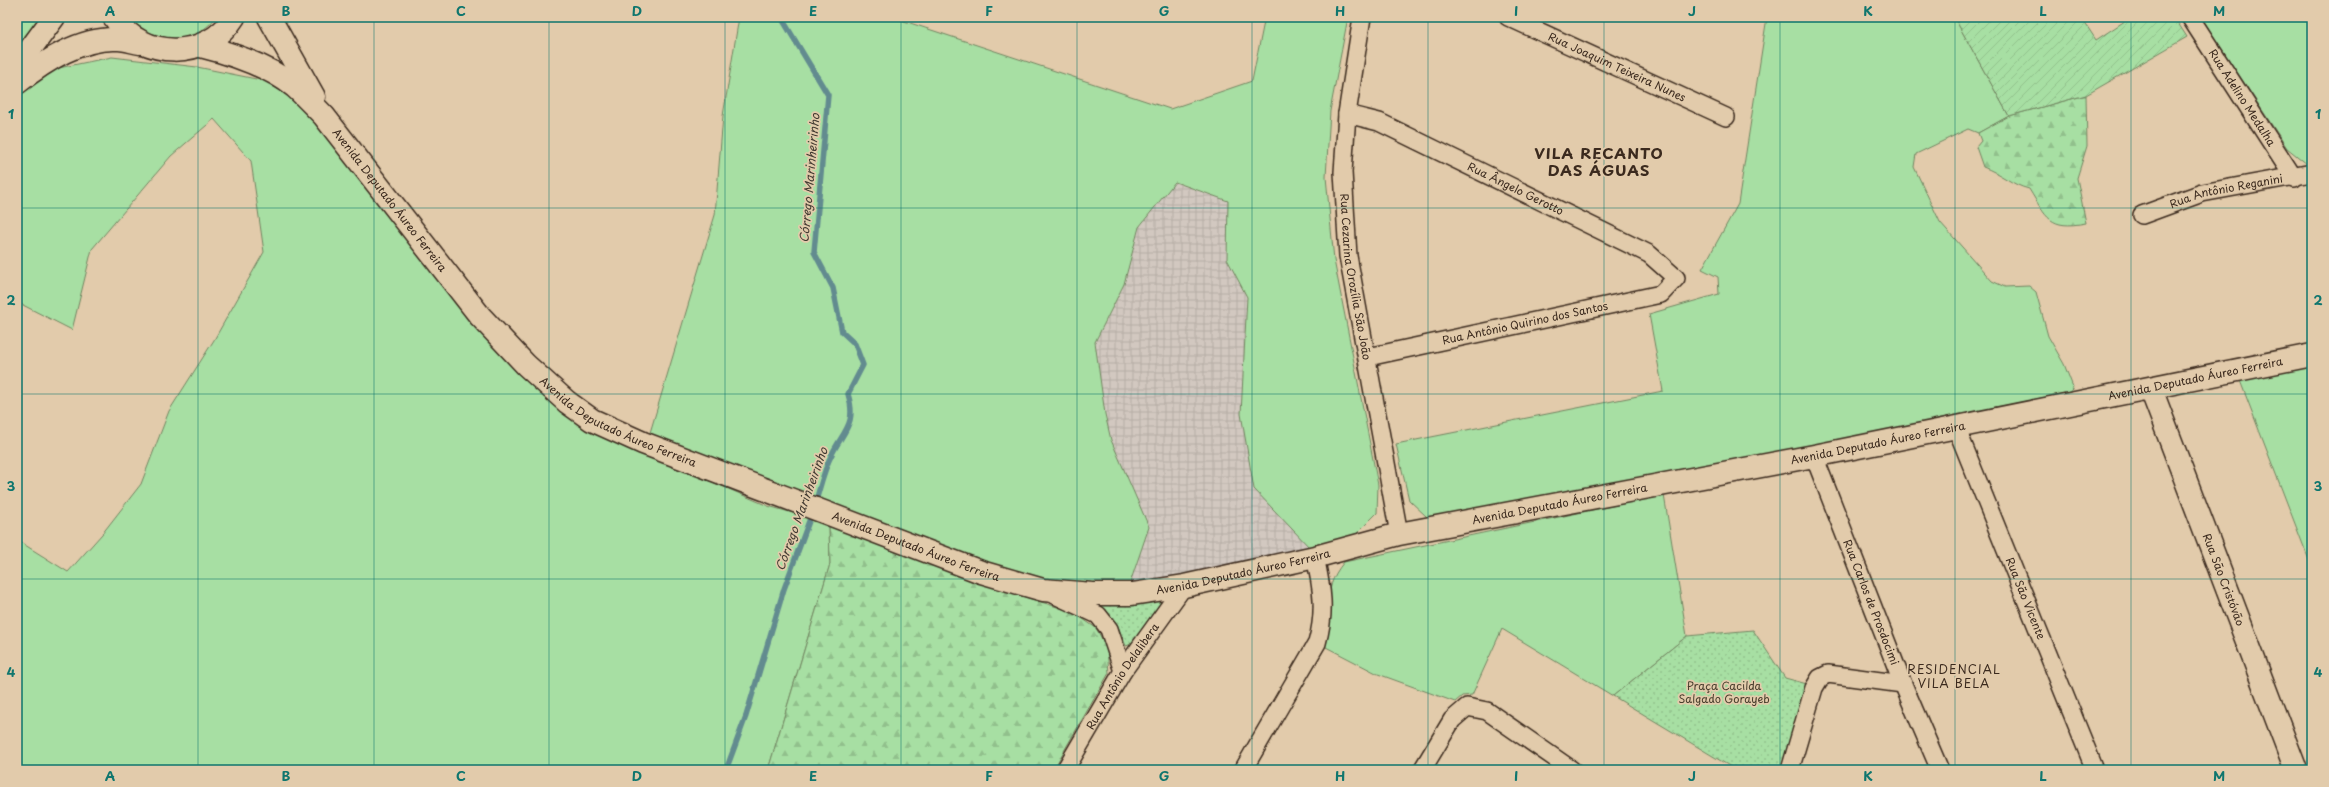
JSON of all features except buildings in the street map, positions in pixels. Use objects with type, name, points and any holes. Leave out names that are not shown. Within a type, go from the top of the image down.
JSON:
[{"type":"main road","points":[[17,67],[54,17]]},
{"type":"main road","points":[[114,17],[121,28],[143,44]]},
{"type":"main road","points":[[17,83],[44,62],[94,42],[118,39],[172,51],[201,46],[227,29],[234,17]]},
{"type":"main road","name":"Avenida Deputado Áureo Ferreira","points":[[269,17],[324,116]]},
{"type":"main road","name":"Avenida Deputado Áureo Ferreira","points":[[201,46],[220,50],[266,69],[294,87],[324,116],[480,316],[526,365],[567,402],[592,420],[614,431],[829,512],[981,572],[1043,590],[1092,594],[1132,594],[1184,586],[1315,557],[1399,534],[1814,456],[2151,389],[2312,355]]},
{"type":"main road","name":"Rua São Cristóvão","points":[[2151,389],[2297,770]]},
{"type":"main road","points":[[2297,770],[2312,760]]},
{"type":"street","name":"Rua Cezarina Orozília São João","points":[[1362,17],[1347,114],[1343,172],[1348,256],[1368,357],[1399,534]]},
{"type":"street","name":"Rua Joaquim Teixeira Nunes","points":[[1508,17],[1726,117]]},
{"type":"street","name":"Rua Adelino Medalha","points":[[2190,17],[2294,178]]},
{"type":"street","name":"Rua Ângelo Gerotto","points":[[1347,114],[1379,122],[1649,254],[1676,278]]},
{"type":"street","name":"Rua Antônio Reganini","points":[[2142,215],[2202,193],[2294,178],[2312,173]]},
{"type":"street","name":"Rua Antônio Quirino dos Santos","points":[[1368,357],[1661,294],[1676,278]]},
{"type":"street","name":"Rua São Vicente","points":[[1956,427],[2095,770]]},
{"type":"street","name":"Rua Carlos de Prosdocimi","points":[[1814,456],[1903,684],[1940,770]]},
{"type":"street","points":[[1244,770],[1317,643],[1323,622],[1322,591],[1315,557]]},
{"type":"street","name":"Rua Antônio Delalibera","points":[[1071,768],[1123,671],[1184,586]]},
{"type":"street","points":[[1043,590],[1098,615],[1109,629],[1123,671]]},
{"type":"street","points":[[1790,770],[1814,688],[1820,678],[1828,674],[1903,684]]},
{"type":"street","points":[[1422,770],[1452,720],[1467,707],[1487,711],[1572,770]]},
{"type":"shaded area","points":[[1174,182],[1228,201],[1227,259],[1247,297],[1241,414],[1311,549],[1183,576],[1130,583],[1149,527],[1111,440],[1105,414],[1095,342],[1124,284],[1139,227]]},
{"type":"green space","points":[[17,17],[45,17],[17,53]]},
{"type":"green space","points":[[126,17],[216,17],[206,27],[195,34],[171,38],[147,32]]},
{"type":"green space","points":[[739,17],[892,17],[1170,109],[1252,81],[1265,17],[1348,17],[1330,111],[1326,177],[1334,260],[1378,485],[1377,513],[1355,535],[1311,549],[1254,489],[1241,414],[1247,297],[1227,259],[1228,201],[1175,182],[1139,227],[1124,284],[1095,342],[1105,414],[1111,440],[1149,527],[1130,583],[1090,588],[1045,582],[984,566],[649,436],[715,215],[723,116]]},
{"type":"green space","points":[[1767,17],[1954,17],[2009,116],[1978,133],[1968,129],[1916,154],[1914,167],[1940,222],[1992,281],[2005,287],[2029,286],[2036,292],[2048,336],[2064,364],[2073,387],[2070,392],[1661,477],[1427,517],[1409,500],[1396,444],[1663,391],[1649,314],[1719,294],[1718,277],[1702,269],[1738,204]]},
{"type":"green space","points":[[1954,17],[2081,17],[2096,40],[2131,17],[2174,17],[2187,37],[2086,95],[2009,116]]},
{"type":"green space","points":[[2201,17],[2312,17],[2312,163],[2307,164],[2287,148]]},
{"type":"green space","points":[[112,57],[197,67],[266,81],[292,99],[315,121],[432,268],[611,438],[768,506],[829,523],[830,564],[768,770],[651,770],[650,766],[601,770],[17,770],[17,540],[68,572],[102,534],[141,484],[169,411],[214,340],[264,252],[251,161],[214,119],[171,156],[92,249],[72,330],[17,302],[17,93],[44,71]]},
{"type":"green space","points":[[2086,95],[2087,146],[2077,178],[2086,223],[2064,225],[2050,220],[2040,208],[2029,189],[2017,185],[1983,167],[1976,147],[1981,141],[1978,133],[2009,116]]},
{"type":"green space","points":[[2312,363],[2312,568],[2239,378]]},
{"type":"green space","points":[[1664,495],[1687,636],[1613,696],[1502,629],[1472,695],[1462,696],[1455,702],[1378,674],[1324,646],[1329,623],[1329,594],[1336,573],[1344,562]]},
{"type":"green space","points":[[829,523],[978,582],[1073,612],[1096,628],[1107,648],[1109,673],[1053,770],[768,770],[830,564]]},
{"type":"green space","points":[[1167,600],[1137,642],[1126,646],[1117,624],[1101,606],[1108,603]]},
{"type":"green space","name":"Praça Cacilda Salgado Gorayeb","points":[[1753,630],[1785,678],[1807,684],[1782,770],[1736,770],[1613,696],[1687,636]]},
{"type":"waterway","name":"Córrego Marinheirinho","points":[[781,17],[828,95],[814,252],[833,288],[842,332],[855,344],[863,365],[848,394],[851,413],[848,426],[829,460],[815,504]]},
{"type":"waterway","name":"Córrego Marinheirinho","points":[[726,770],[746,716],[784,589],[812,513]]},
{"type":"district","name":"VILA RECANTO DAS ÁGUAS","points":[[1599,162]]},
{"type":"district","name":"RESIDENCIAL VILA BELA","points":[[1954,677]]}]
